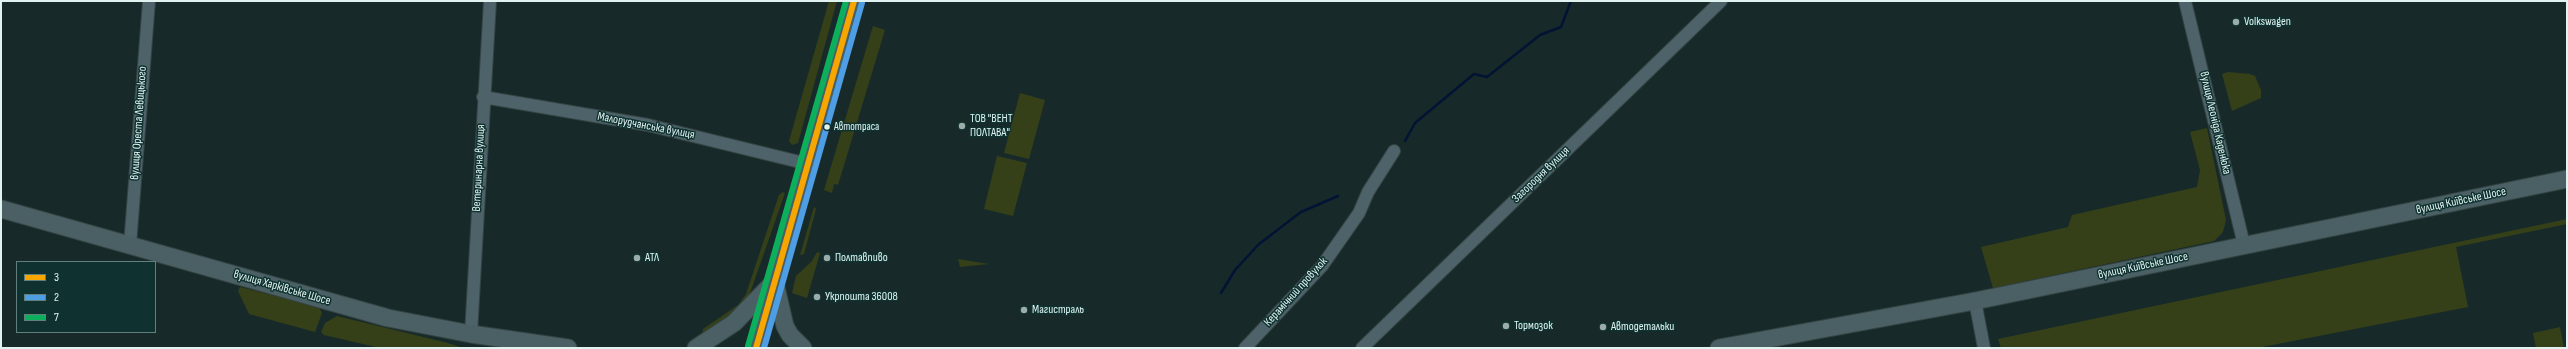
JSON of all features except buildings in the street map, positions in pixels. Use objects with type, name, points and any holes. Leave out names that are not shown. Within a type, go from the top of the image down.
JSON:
[{"type":"highway","points":[[756,348],[854,1]]},
{"type":"highway","name":"вулиця Київське Шосе","points":[[1718,348],[1975,301],[2567,179]]},
{"type":"highway","name":"вулиця Харківське Шосе","points":[[1,209],[388,318],[472,334],[568,348]]},
{"type":"highway","points":[[696,348],[734,323],[775,281]]},
{"type":"highway","points":[[775,281],[785,326],[790,336],[803,348]]},
{"type":"street","name":"вулиця Ореста Левицького","points":[[130,246],[149,1]]},
{"type":"street","name":"Ветеринарна вулиця","points":[[472,334],[482,97],[490,1]]},
{"type":"street","name":"Загородня вулиця","points":[[1362,348],[1720,1]]},
{"type":"street","name":"вулиця Леоніда Каденюка","points":[[2185,1],[2244,246]]},
{"type":"street","name":"Малорудчанська вулиця","points":[[482,97],[654,126],[808,164]]},
{"type":"street","name":"Керамічний провулок","points":[[1245,348],[1322,266],[1358,213],[1368,192],[1394,151]]},
{"type":"street","points":[[1975,301],[1984,348]]},
{"type":"green space","points":[[829,1],[837,1],[798,143],[792,145],[789,141]]},
{"type":"green space","points":[[873,26],[885,30],[838,185],[834,184],[832,193],[824,190]]},
{"type":"green space","points":[[2228,72],[2250,74],[2255,76],[2261,90],[2261,98],[2232,111],[2222,74]]},
{"type":"green space","points":[[1020,93],[1045,100],[1029,159],[1004,153]]},
{"type":"green space","points":[[2207,128],[2226,220],[2223,232],[2214,241],[1993,288],[1981,247],[2068,227],[2072,215],[2197,187],[2200,170],[2190,132]]},
{"type":"green space","points":[[997,156],[1027,163],[1013,216],[984,209]]},
{"type":"green space","points":[[783,192],[785,193],[749,296],[742,307],[707,336],[702,333],[703,329],[738,305],[746,294],[779,195]]},
{"type":"green space","points":[[814,207],[816,209],[804,254],[800,255]]},
{"type":"green space","points":[[2567,219],[2567,224],[2456,247],[2468,307],[2257,348],[2001,348],[1998,339]]},
{"type":"green space","points":[[817,252],[820,253],[807,298],[792,293],[796,276],[812,261]]},
{"type":"green space","points":[[958,259],[989,264],[960,267]]},
{"type":"green space","points":[[240,287],[319,307],[322,313],[315,332],[249,314],[238,291]]},
{"type":"green space","points":[[337,316],[463,348],[380,348],[324,335],[321,332],[325,323]]},
{"type":"green space","points":[[2560,327],[2564,348],[2536,348],[2533,333]]},
{"type":"waterway","points":[[1405,141],[1415,123],[1474,74],[1487,77],[1540,35],[1561,27],[1571,1]]},
{"type":"waterway","points":[[1221,293],[1235,270],[1259,244],[1301,212],[1338,196]]},
{"type":"transit line","name":"7","points":[[748,346],[846,1]]},
{"type":"transit line","name":"3","points":[[756,348],[854,1]]},
{"type":"transit line","name":"2","points":[[764,348],[862,3]]},
{"type":"place","name":"Volkswagen","points":[[2236,22]]},
{"type":"place","name":"ТОВ \"ВЕНТ ПОЛТАВА\"","points":[[962,126]]},
{"type":"place","name":"Автотраса","points":[[827,127]]},
{"type":"place","name":"АТЛ","points":[[637,258]]},
{"type":"place","name":"Полтавпиво","points":[[827,258]]},
{"type":"place","name":"Укрпошта 36008","points":[[817,297]]},
{"type":"place","name":"Магистраль","points":[[1024,310]]},
{"type":"place","name":"Тормозок","points":[[1506,326]]},
{"type":"place","name":"Автодетальки","points":[[1603,327]]}]
